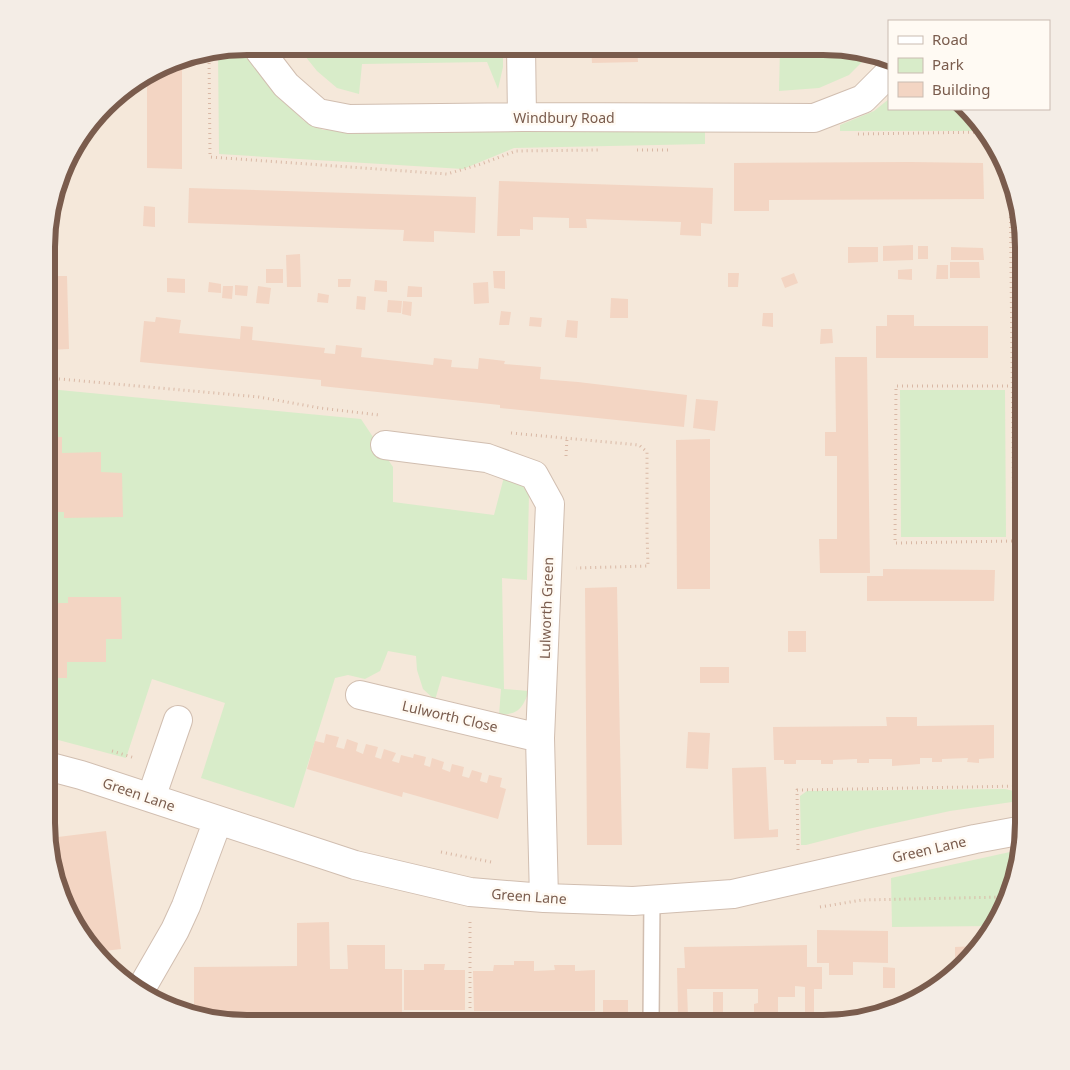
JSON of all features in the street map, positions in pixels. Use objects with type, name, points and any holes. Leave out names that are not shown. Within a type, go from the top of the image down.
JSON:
[{"type":"street","name":"Windbury Road","points":[[263,55],[286,86],[318,114],[349,119],[522,117],[814,118],[863,99],[888,74]]},
{"type":"street","points":[[521,55],[522,117]]},
{"type":"street","name":"Lulworth Green","points":[[385,445],[488,458],[534,475],[550,504],[540,738],[544,898]]},
{"type":"street","name":"Lulworth Close","points":[[360,695],[540,738]]},
{"type":"street","points":[[150,798],[178,720]]},
{"type":"street","name":"Green Lane","points":[[55,768],[82,775],[355,865],[470,892],[544,898],[633,901],[733,894],[975,839],[1015,821]]},
{"type":"street","points":[[143,985],[175,930],[186,906],[218,820]]},
{"type":"lane","points":[[651,1015],[652,899]]},
{"type":"path","points":[[1010,208],[1015,576]]},
{"type":"path","points":[[55,379],[258,397],[388,417]]},
{"type":"path","points":[[1013,386],[896,386],[895,543],[1014,541]]},
{"type":"path","points":[[505,432],[639,445],[647,452],[648,566],[572,568]]},
{"type":"path","points":[[566,456],[567,438]]},
{"type":"path","points":[[103,750],[121,753],[161,767]]},
{"type":"path","points":[[807,848],[798,851],[797,790],[1015,786]]},
{"type":"path","points":[[434,851],[509,865],[543,868]]},
{"type":"path","points":[[470,892],[470,1015]]},
{"type":"path","points":[[814,908],[862,900],[1000,897]]},
{"type":"shaded area","points":[[234,55],[836,55],[888,66],[888,110],[958,110],[983,140],[1005,185],[1015,234],[1015,836],[1005,885],[983,930],[959,959],[930,983],[885,1005],[836,1015],[234,1015],[185,1005],[140,983],[111,959],[87,930],[65,885],[55,836],[55,234],[65,185],[75,162],[87,140],[111,111],[140,87],[162,75],[185,65]]},
{"type":"green space","points":[[234,55],[250,55],[283,100],[304,121],[323,130],[705,130],[705,144],[514,148],[463,169],[219,154],[218,58]]},
{"type":"green space","points":[[304,55],[503,55],[503,67],[498,89],[487,62],[362,64],[359,94],[337,88],[317,71]]},
{"type":"green space","points":[[780,55],[836,55],[864,60],[849,75],[819,88],[779,91]]},
{"type":"green space","points":[[888,100],[888,110],[958,110],[976,131],[840,131],[840,125],[874,111]]},
{"type":"green space","points":[[55,390],[361,419],[393,467],[393,502],[494,515],[504,477],[519,480],[529,495],[527,580],[502,578],[504,689],[529,691],[522,706],[515,712],[499,715],[501,689],[442,676],[435,700],[423,689],[417,670],[416,656],[388,651],[380,671],[365,679],[348,675],[335,678],[294,808],[201,778],[225,703],[152,679],[126,758],[55,739]]},
{"type":"green space","points":[[900,390],[1005,390],[1006,537],[901,537]]},
{"type":"green space","points":[[1005,789],[1014,791],[1012,802],[950,811],[801,845],[800,796],[807,791]]},
{"type":"green space","points":[[1012,851],[1005,885],[985,926],[892,927],[891,878]]},
{"type":"building","points":[[592,55],[638,55],[638,62],[592,63]]},
{"type":"building","points":[[721,55],[756,55],[756,56],[721,57]]},
{"type":"building","points":[[182,66],[182,169],[147,168],[147,83]]},
{"type":"building","points":[[734,163],[983,163],[984,199],[769,200],[769,211],[734,211]]},
{"type":"building","points":[[499,181],[713,188],[712,224],[701,223],[701,236],[680,235],[681,222],[586,219],[587,228],[569,228],[569,218],[533,217],[533,230],[520,229],[520,236],[497,236]]},
{"type":"building","points":[[189,188],[476,197],[475,233],[434,231],[434,242],[403,241],[404,230],[188,223]]},
{"type":"building","points":[[144,206],[155,207],[155,227],[143,226]]},
{"type":"building","points":[[55,233],[57,276],[67,276],[69,349],[55,350]]},
{"type":"building","points":[[913,245],[913,260],[883,261],[883,246]]},
{"type":"building","points":[[918,246],[928,246],[928,259],[918,259]]},
{"type":"building","points":[[848,247],[878,247],[878,262],[848,263]]},
{"type":"building","points":[[951,247],[983,248],[984,260],[951,260]]},
{"type":"building","points":[[300,254],[301,287],[287,287],[286,255]]},
{"type":"building","points":[[950,262],[979,262],[980,278],[950,278]]},
{"type":"building","points":[[937,265],[948,265],[948,279],[936,279]]},
{"type":"building","points":[[266,269],[283,269],[283,283],[266,283]]},
{"type":"building","points":[[912,269],[912,280],[898,279],[898,270]]},
{"type":"building","points":[[493,271],[505,271],[505,289],[494,288]]},
{"type":"building","points":[[728,273],[739,273],[738,287],[728,287]]},
{"type":"building","points":[[794,273],[798,283],[785,288],[781,278]]},
{"type":"building","points":[[167,278],[185,279],[185,293],[167,292]]},
{"type":"building","points":[[338,279],[351,279],[350,287],[338,287]]},
{"type":"building","points":[[375,280],[387,281],[387,292],[374,291]]},
{"type":"building","points":[[209,282],[221,284],[221,293],[208,292]]},
{"type":"building","points":[[488,282],[489,303],[474,304],[473,283]]},
{"type":"building","points":[[235,285],[248,286],[247,296],[235,295]]},
{"type":"building","points":[[223,286],[233,286],[232,299],[222,298]]},
{"type":"building","points":[[258,286],[271,288],[269,304],[256,303]]},
{"type":"building","points":[[408,286],[422,287],[422,297],[407,297]]},
{"type":"building","points":[[318,293],[329,295],[328,303],[317,302]]},
{"type":"building","points":[[357,296],[366,297],[365,310],[356,309]]},
{"type":"building","points":[[611,298],[628,299],[628,318],[610,318]]},
{"type":"building","points":[[388,300],[402,301],[401,313],[387,312]]},
{"type":"building","points":[[403,301],[412,302],[411,316],[402,314]]},
{"type":"building","points":[[501,311],[511,312],[509,325],[499,325]]},
{"type":"building","points":[[763,313],[773,313],[773,327],[762,326]]},
{"type":"building","points":[[887,315],[914,315],[914,326],[988,326],[988,358],[876,358],[876,326],[887,326]]},
{"type":"building","points":[[156,317],[181,320],[179,333],[240,339],[241,326],[253,327],[252,340],[325,348],[324,353],[335,354],[336,345],[362,348],[361,357],[433,365],[434,358],[452,360],[451,367],[478,369],[479,358],[505,361],[504,364],[541,367],[540,379],[687,395],[684,427],[500,408],[500,405],[321,386],[321,380],[140,362],[144,321],[155,322]]},
{"type":"building","points":[[530,317],[542,318],[541,327],[529,326]]},
{"type":"building","points":[[567,320],[578,321],[577,338],[565,337]]},
{"type":"building","points":[[821,329],[832,329],[833,343],[820,344]]},
{"type":"building","points":[[835,357],[867,357],[870,573],[820,573],[819,539],[837,539],[837,456],[825,456],[825,432],[836,432]]},
{"type":"building","points":[[696,399],[718,401],[715,431],[693,428]]},
{"type":"building","points":[[55,437],[62,437],[62,453],[101,452],[101,472],[122,473],[123,517],[64,518],[64,512],[55,512]]},
{"type":"building","points":[[710,439],[710,589],[677,589],[676,440]]},
{"type":"building","points":[[883,569],[995,570],[994,601],[867,601],[867,576],[883,576]]},
{"type":"building","points":[[617,587],[622,845],[587,845],[585,588]]},
{"type":"building","points":[[68,597],[121,597],[122,639],[106,639],[106,662],[67,662],[67,678],[55,678],[55,603],[68,603]]},
{"type":"building","points":[[788,631],[806,631],[806,652],[788,652]]},
{"type":"building","points":[[700,667],[729,667],[729,683],[700,683]]},
{"type":"building","points":[[886,717],[917,717],[917,726],[994,725],[994,758],[979,759],[979,763],[967,762],[968,758],[942,759],[942,762],[932,762],[932,758],[920,758],[920,764],[892,766],[892,759],[869,759],[869,763],[857,763],[857,759],[833,760],[833,764],[821,764],[821,760],[796,760],[796,764],[784,764],[784,760],[774,760],[773,727],[887,726]]},
{"type":"building","points":[[688,732],[710,733],[708,769],[686,768]]},
{"type":"building","points":[[326,734],[339,737],[336,747],[344,749],[347,739],[358,743],[356,751],[363,754],[366,744],[378,747],[375,757],[381,759],[384,749],[396,753],[392,761],[399,763],[401,755],[413,758],[414,754],[426,757],[424,765],[430,767],[432,758],[444,762],[442,769],[450,772],[452,764],[464,767],[462,776],[469,778],[472,770],[482,773],[480,781],[487,783],[489,775],[502,778],[500,787],[506,789],[498,819],[403,792],[402,797],[307,769],[315,741],[324,743]]},
{"type":"building","points":[[766,767],[769,830],[778,829],[778,837],[734,839],[732,768]]},
{"type":"building","points":[[106,831],[121,949],[104,951],[87,930],[65,885],[58,851],[60,851],[58,837]]},
{"type":"building","points":[[329,922],[330,969],[348,969],[347,945],[385,945],[385,969],[402,969],[402,1012],[330,1012],[330,1015],[295,1015],[295,1012],[220,1013],[194,1007],[194,967],[297,966],[297,923]]},
{"type":"building","points":[[817,930],[888,931],[888,963],[853,962],[853,975],[829,975],[829,963],[817,963]]},
{"type":"building","points":[[807,945],[807,967],[822,967],[822,989],[814,989],[814,1015],[805,1015],[805,987],[795,986],[795,997],[778,997],[778,1015],[754,1015],[754,1004],[758,1003],[758,989],[687,989],[688,1015],[678,1015],[677,968],[685,968],[684,947]]},
{"type":"building","points":[[970,946],[955,963],[955,947]]},
{"type":"building","points":[[514,961],[534,961],[534,971],[555,970],[554,965],[575,965],[575,971],[595,970],[595,1011],[474,1011],[473,971],[493,971],[494,965],[514,965]]},
{"type":"building","points":[[424,964],[445,964],[444,970],[465,970],[465,1010],[404,1010],[404,970],[424,970]]},
{"type":"building","points":[[883,967],[895,968],[895,988],[883,988]]},
{"type":"building","points":[[713,992],[723,992],[723,1015],[713,1015]]},
{"type":"building","points":[[603,1000],[628,1000],[628,1015],[603,1015]]}]
